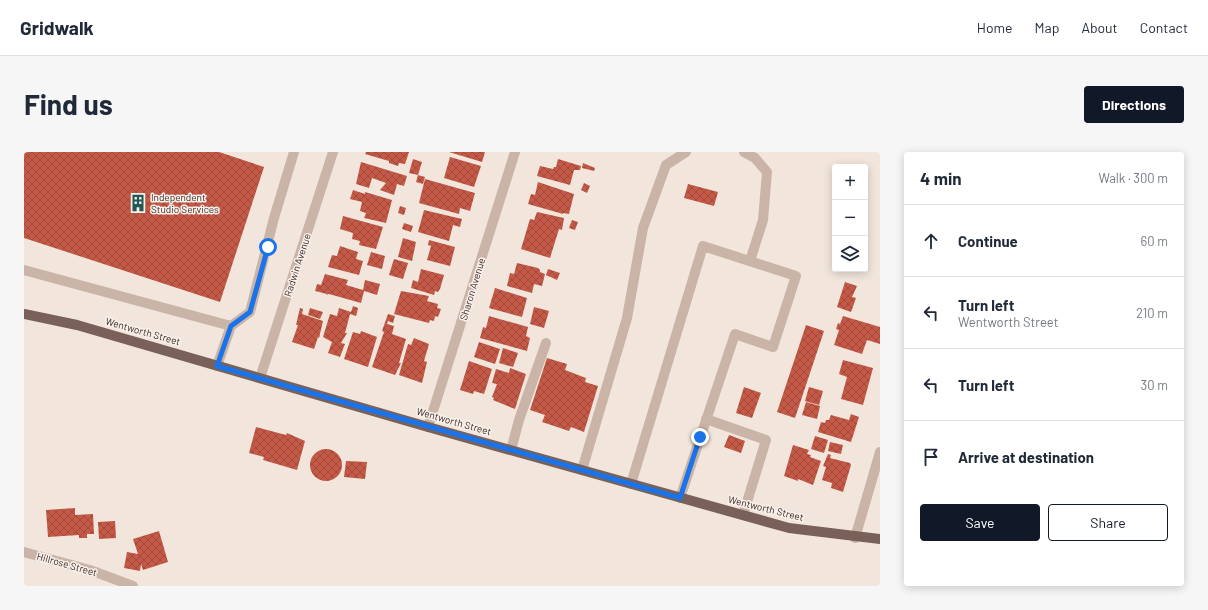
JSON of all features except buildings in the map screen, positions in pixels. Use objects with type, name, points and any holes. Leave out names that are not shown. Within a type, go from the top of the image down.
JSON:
[{"type":"main road","name":"Wentworth Street","points":[[24,314],[78,325],[428,427],[789,528],[855,538],[880,539]]},
{"type":"street","points":[[217,366],[231,326],[250,312],[294,152]]},
{"type":"street","name":"Radwin Avenue","points":[[260,378],[333,152]]},
{"type":"street","name":"Sharon Avenue","points":[[428,427],[515,152]]},
{"type":"street","points":[[582,470],[627,318],[643,228],[666,165],[686,152]]},
{"type":"street","points":[[744,152],[755,158],[767,172],[763,220],[750,261]]},
{"type":"street","points":[[631,484],[703,246],[796,276],[773,347],[735,334],[680,498]]},
{"type":"street","points":[[24,270],[231,326]]},
{"type":"street","points":[[511,450],[518,420],[546,344]]},
{"type":"street","points":[[706,419],[766,440],[742,515]]},
{"type":"street","points":[[855,538],[880,452]]},
{"type":"street","name":"Hillrose Street","points":[[24,552],[90,570],[133,586]]},
{"type":"place","name":"Independent Studio Services","points":[[138,203]]},
{"type":"route","points":[[268,247],[250,312],[231,326],[217,366],[680,498],[700,437]]}]
